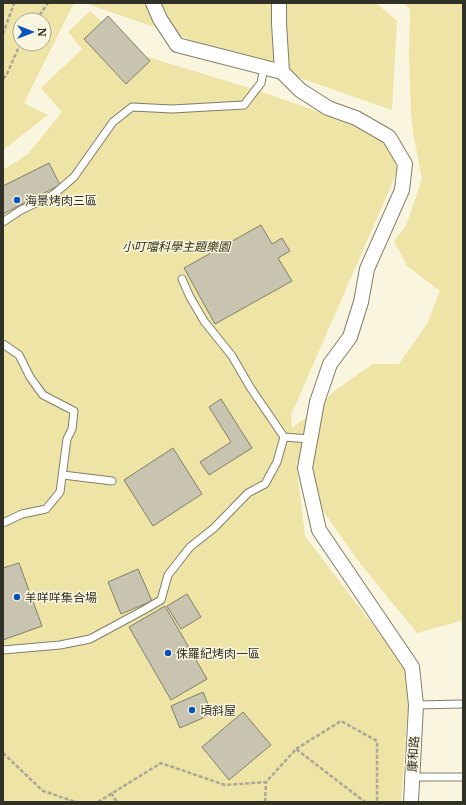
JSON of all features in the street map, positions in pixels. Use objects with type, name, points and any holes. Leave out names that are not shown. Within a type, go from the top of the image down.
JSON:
[{"type":"street","points":[[153,3],[160,19],[177,45],[282,72],[279,3]]},
{"type":"street","name":"康和路","points":[[282,72],[300,90],[328,108],[356,118],[389,137],[405,164],[402,190],[367,269],[361,302],[350,337],[330,364],[317,402],[305,468],[319,530],[412,667],[416,705],[410,802]]},
{"type":"lane","points":[[3,222],[21,210],[54,195],[74,177],[113,122],[132,107],[172,109],[244,105],[261,83],[264,67]]},
{"type":"lane","points":[[3,650],[60,645],[90,639],[161,600],[168,576],[190,546],[214,528],[248,493],[265,484],[277,462],[284,437],[250,387],[232,356],[204,321],[190,297],[182,279]]},
{"type":"lane","points":[[3,344],[19,355],[30,377],[43,395],[74,411],[72,429],[67,440],[60,492],[46,508],[22,514],[3,523]]},
{"type":"lane","points":[[284,437],[310,439]]},
{"type":"lane","points":[[62,475],[112,481]]},
{"type":"lane","points":[[416,705],[463,704]]},
{"type":"lane","points":[[411,777],[463,777]]},
{"type":"path","points":[[3,34],[14,3]]},
{"type":"path","points":[[42,12],[48,3]]},
{"type":"path","points":[[3,79],[7,74],[17,52]]},
{"type":"path","points":[[265,802],[266,782],[296,750],[341,720],[377,741],[377,802]]},
{"type":"path","points":[[296,750],[364,802]]},
{"type":"path","points":[[3,753],[43,792],[76,802]]},
{"type":"path","points":[[98,802],[161,763],[225,785],[266,782]]},
{"type":"path","points":[[111,793],[117,802]]},
{"type":"green space","points":[[3,3],[74,3],[52,47],[52,12],[12,12],[12,52],[50,52],[24,103],[48,115],[3,150]]},
{"type":"green space","points":[[85,3],[376,3],[397,21],[392,110]]},
{"type":"green space","name":"小叮噹科學主題樂園","points":[[403,3],[463,3],[463,623],[460,621],[417,633],[359,562],[312,495],[296,460],[305,536],[410,674],[401,802],[3,802],[3,170],[28,154],[62,112],[41,88],[82,49],[68,32],[90,11],[135,53],[259,91],[382,134],[398,170],[291,415],[292,428],[312,413],[332,393],[372,364],[399,364],[427,324],[440,291],[407,266],[394,241],[406,226],[422,179],[411,113],[409,53],[410,9]]},
{"type":"building","points":[[108,16],[150,61],[126,84],[84,39]]},
{"type":"building","name":"海景烤肉三區","points":[[49,163],[60,185],[3,214],[3,186]]},
{"type":"building","points":[[261,225],[272,244],[282,238],[290,251],[278,258],[292,281],[215,324],[184,268]]},
{"type":"building","points":[[221,399],[252,448],[209,475],[200,462],[231,442],[209,407]]},
{"type":"building","points":[[173,448],[202,494],[153,526],[124,480]]},
{"type":"building","name":"羊咩咩集合場","points":[[19,563],[42,626],[3,640],[3,568]]},
{"type":"building","points":[[138,569],[152,601],[121,614],[108,582]]},
{"type":"building","points":[[187,594],[201,617],[181,629],[167,606]]},
{"type":"building","name":"侏羅紀烤肉一區","points":[[165,606],[207,679],[171,700],[129,627]]},
{"type":"building","name":"頃斜屋","points":[[203,692],[212,714],[180,728],[171,706]]},
{"type":"building","points":[[243,712],[271,745],[229,780],[202,747]]},
{"type":"place","name":"海景烤肉三區","points":[[17,200]]},
{"type":"place","name":"羊咩咩集合場","points":[[17,597]]},
{"type":"place","name":"侏羅紀烤肉一區","points":[[168,653]]},
{"type":"place","name":"頃斜屋","points":[[192,710]]}]
